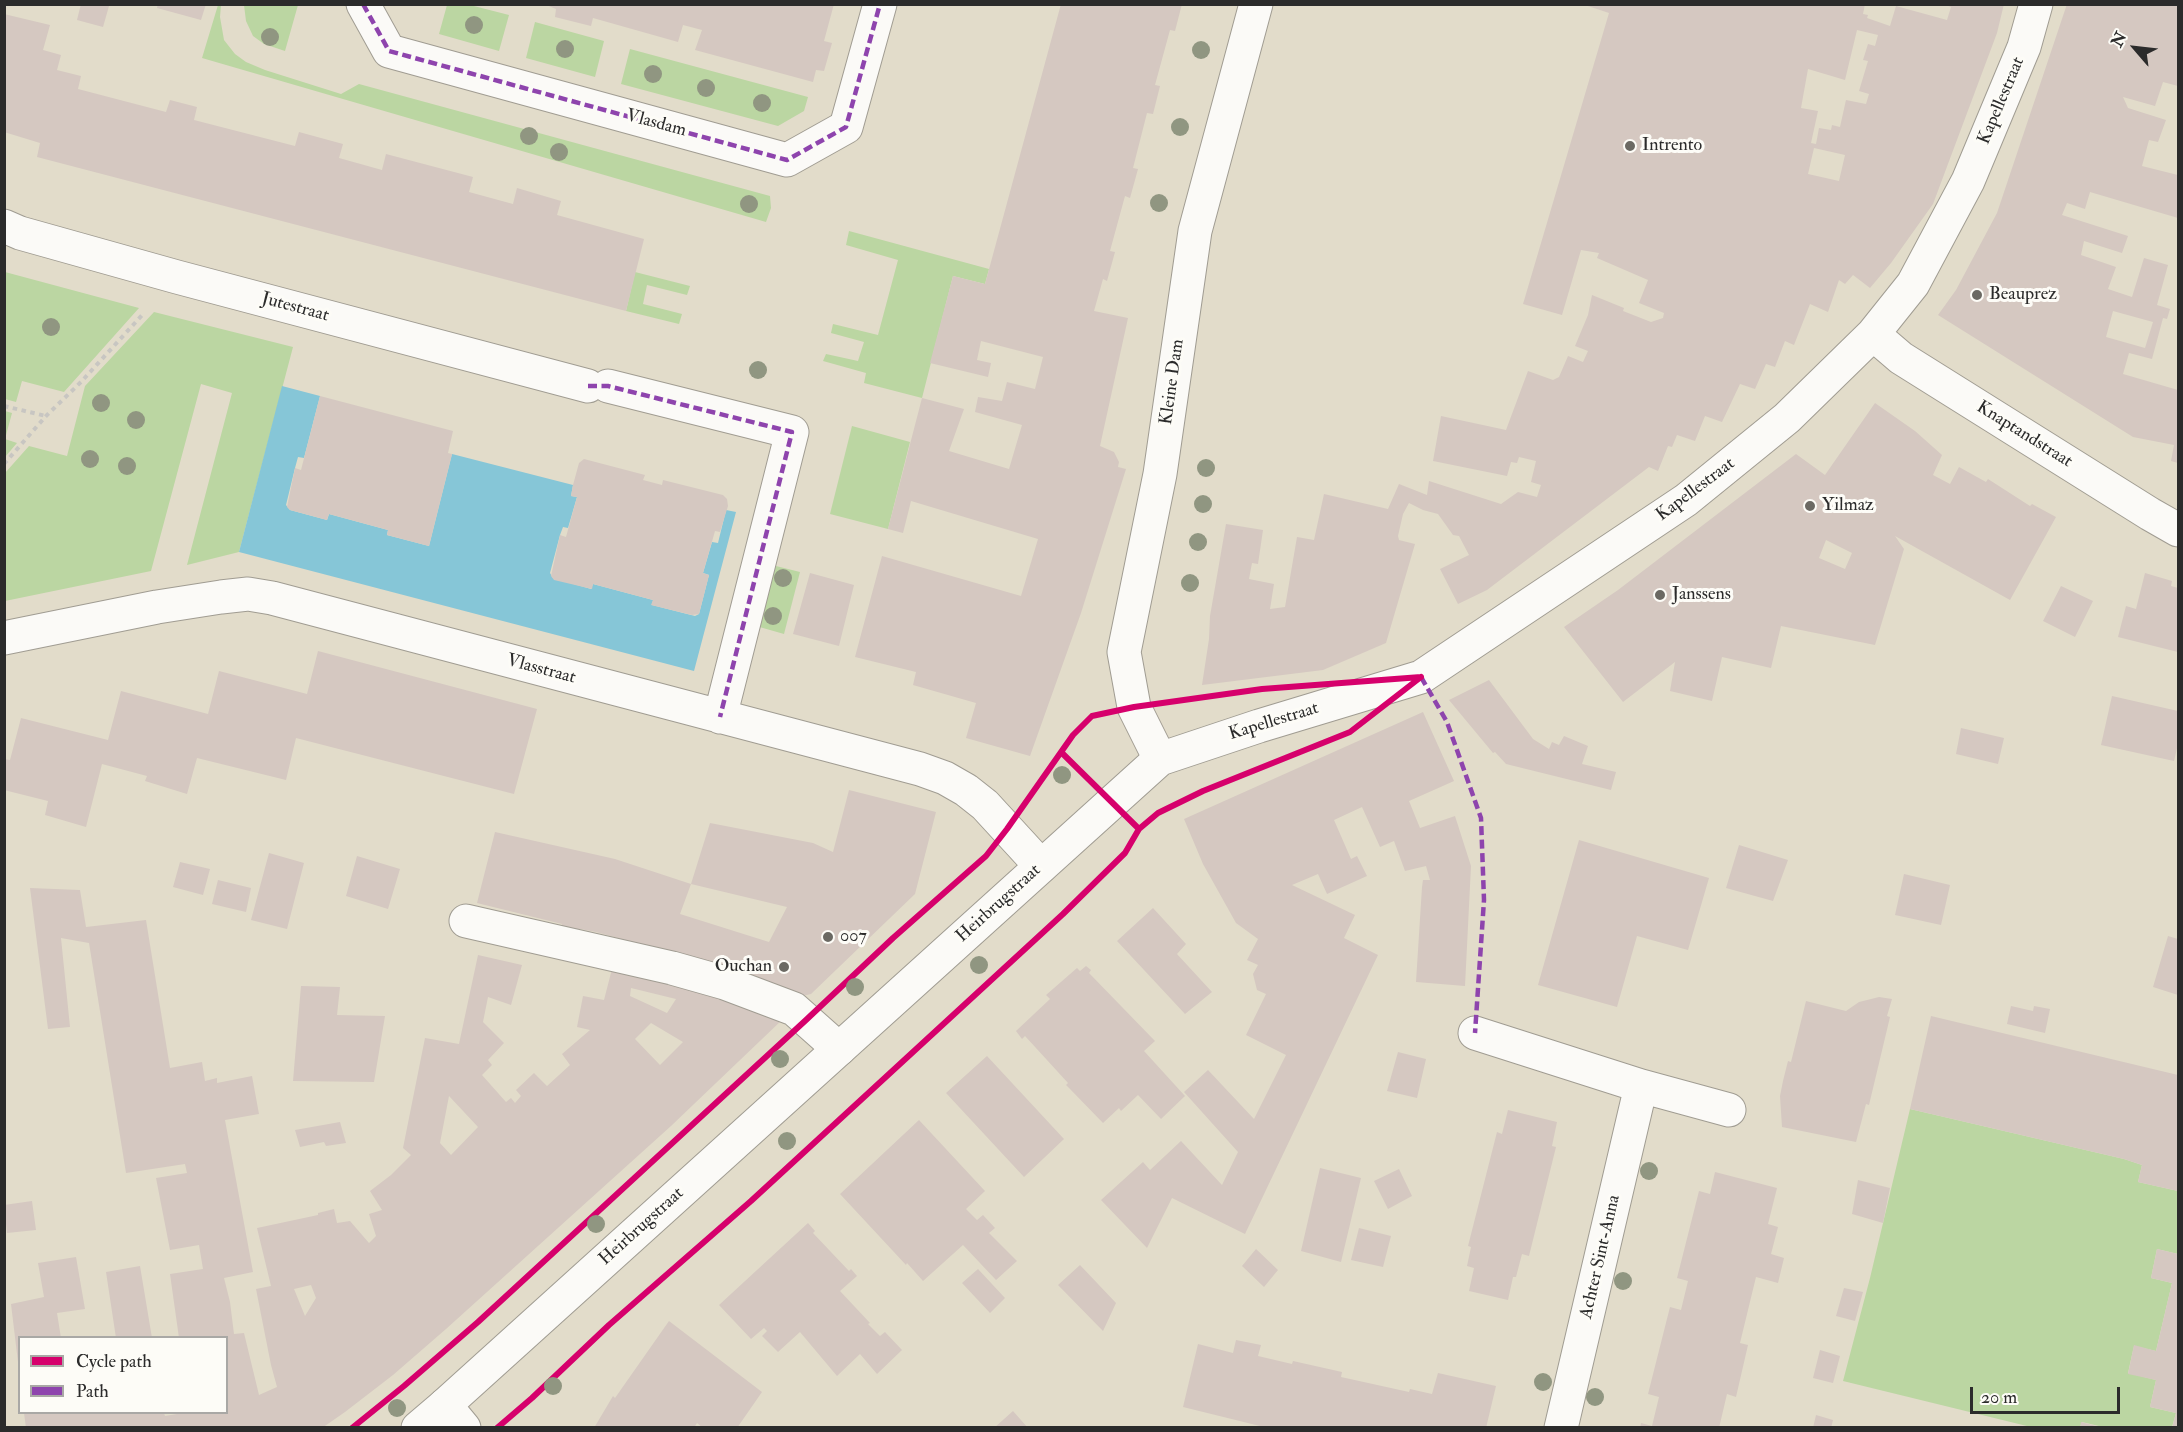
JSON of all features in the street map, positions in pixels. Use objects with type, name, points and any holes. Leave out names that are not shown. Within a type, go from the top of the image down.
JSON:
[{"type":"street","name":"Vlasdam","points":[[363,4],[389,51],[787,160],[846,127],[880,4]]},
{"type":"street","name":"Kleine Dam","points":[[1160,759],[1134,707],[1124,652],[1160,474],[1195,231],[1256,4]]},
{"type":"street","name":"Kapellestraat","points":[[1160,759],[1259,726],[1421,677],[1686,500],[1786,418],[1873,334],[1913,284],[1968,181],[2024,47],[2036,4]]},
{"type":"street","name":"Jutestraat","points":[[4,226],[20,233],[177,277],[598,386],[792,432],[720,717]]},
{"type":"street","name":"Knaptandstraat","points":[[1873,334],[1901,358],[2178,530]]},
{"type":"street","name":"Vlasstraat","points":[[4,638],[157,607],[248,594],[272,598],[920,769],[945,778],[966,790],[985,805],[1041,866]]},
{"type":"street","name":"Heirbrugstraat","points":[[418,1428],[455,1416],[838,1049],[1160,759]]},
{"type":"street","points":[[466,921],[629,958],[725,983],[794,1010],[838,1049]]},
{"type":"street","points":[[1475,1033],[1641,1086],[1729,1110]]},
{"type":"street","name":"Achter Sint-Anna","points":[[1561,1428],[1641,1086]]},
{"type":"path","points":[[4,464],[177,277]]},
{"type":"path","points":[[4,406],[46,417]]},
{"type":"green space","points":[[218,5],[221,5],[220,17],[224,40],[235,54],[246,62],[265,70],[341,94],[359,84],[770,196],[771,208],[766,222],[202,58]]},
{"type":"green space","points":[[244,5],[298,5],[285,51],[264,44],[253,36],[246,21]]},
{"type":"green space","points":[[447,5],[470,5],[509,15],[499,51],[439,34]]},
{"type":"green space","points":[[535,22],[604,41],[595,77],[526,58]]},
{"type":"green space","points":[[630,49],[808,97],[804,111],[778,126],[621,84]]},
{"type":"green space","points":[[849,231],[989,269],[985,284],[953,276],[922,398],[864,383],[866,373],[823,361],[826,354],[858,361],[864,342],[831,333],[833,324],[878,335],[898,260],[846,245]]},
{"type":"green space","points":[[5,272],[139,308],[64,392],[22,381],[16,402],[5,399]]},
{"type":"green space","points":[[635,272],[690,286],[687,295],[647,285],[643,304],[682,314],[679,324],[626,311]]},
{"type":"green space","points":[[154,312],[293,347],[239,552],[187,565],[232,393],[201,384],[151,571],[5,601],[5,473],[29,446],[67,456],[85,386]]},
{"type":"green space","points":[[5,411],[12,413],[5,439]]},
{"type":"green space","points":[[852,426],[910,442],[888,529],[830,514]]},
{"type":"green space","points":[[5,439],[17,443],[5,457]]},
{"type":"green space","points":[[772,565],[800,572],[784,634],[756,626]]},
{"type":"green space","points":[[1910,1109],[2124,1159],[2142,1165],[2138,1182],[2178,1191],[2178,1254],[2157,1249],[2151,1278],[2172,1283],[2156,1351],[2134,1346],[2128,1373],[2156,1380],[2150,1407],[2176,1413],[2172,1427],[2103,1427],[2082,1422],[2080,1427],[2031,1427],[1843,1381]]},
{"type":"water","points":[[282,386],[320,396],[304,458],[298,457],[295,468],[286,505],[290,510],[327,520],[329,514],[388,530],[387,535],[429,546],[452,454],[573,485],[571,496],[577,497],[568,528],[563,527],[560,535],[550,573],[553,578],[591,589],[593,584],[653,600],[652,605],[695,616],[699,614],[709,575],[703,573],[712,542],[718,543],[726,510],[736,512],[694,671],[239,552]]},
{"type":"building","points":[[81,4],[109,6],[103,27],[77,20]]},
{"type":"building","points":[[158,4],[206,4],[201,20],[157,8]]},
{"type":"building","points":[[544,4],[834,4],[824,41],[832,43],[824,71],[816,70],[813,82],[695,50],[702,30],[683,25],[678,42],[593,18],[591,26],[555,17],[556,9]]},
{"type":"building","points":[[1061,4],[1182,4],[1175,31],[1170,30],[1155,85],[1160,86],[1153,114],[1147,113],[1133,168],[1138,169],[1130,198],[1125,196],[1110,251],[1115,252],[1107,281],[1103,279],[1094,311],[1128,318],[1100,446],[1114,452],[1119,462],[1118,467],[1126,469],[1081,613],[1030,756],[966,738],[976,703],[913,685],[916,672],[855,657],[882,556],[1021,596],[1038,539],[911,501],[903,533],[888,529],[922,398],[964,409],[949,451],[1009,469],[1022,425],[975,412],[978,397],[1002,401],[1007,382],[1035,389],[1043,357],[981,341],[977,360],[991,363],[988,377],[930,363],[953,276],[985,284]]},
{"type":"building","points":[[1582,4],[1865,4],[1863,14],[1868,15],[1867,18],[1890,26],[1896,6],[1947,20],[1951,7],[1944,4],[2004,4],[1997,33],[1933,204],[1891,263],[1870,288],[1853,275],[1845,284],[1839,280],[1828,312],[1810,304],[1794,345],[1785,341],[1775,367],[1766,364],[1755,389],[1740,384],[1722,422],[1705,416],[1695,441],[1677,435],[1672,447],[1668,446],[1658,471],[1649,467],[1487,590],[1458,604],[1440,569],[1469,555],[1459,536],[1453,535],[1438,514],[1409,503],[1403,514],[1398,536],[1399,540],[1415,544],[1386,643],[1323,670],[1202,685],[1210,616],[1226,524],[1263,530],[1258,564],[1252,563],[1249,579],[1274,584],[1270,609],[1285,607],[1297,537],[1314,540],[1324,494],[1388,509],[1399,484],[1427,495],[1429,481],[1501,504],[1518,492],[1537,497],[1541,485],[1531,482],[1536,461],[1519,457],[1517,463],[1511,462],[1507,476],[1433,461],[1441,416],[1506,430],[1528,371],[1553,380],[1559,377],[1568,356],[1583,362],[1588,351],[1575,346],[1588,315],[1592,295],[1651,322],[1663,318],[1664,313],[1639,303],[1648,280],[1597,258],[1599,253],[1581,250],[1562,315],[1523,304],[1609,13]],"holes":[[[1857,30],[1878,35],[1875,46],[1868,44],[1863,60],[1868,61],[1859,91],[1869,94],[1866,104],[1846,100],[1840,127],[1832,125],[1831,130],[1819,128],[1816,144],[1811,143],[1818,111],[1801,108],[1808,69],[1845,80]],[[1814,148],[1845,155],[1839,181],[1808,174]]]},
{"type":"building","points":[[2067,4],[2178,4],[2178,86],[2163,82],[2155,106],[2123,97],[2128,108],[2166,120],[2158,142],[2149,140],[2142,166],[2178,175],[2178,218],[2090,192],[2085,209],[2067,203],[2062,215],[2128,236],[2122,253],[2084,241],[2081,255],[2116,267],[2108,289],[2132,297],[2144,258],[2168,265],[2157,305],[2170,309],[2167,319],[2163,318],[2152,359],[2129,353],[2123,374],[2178,390],[2178,463],[2171,461],[2174,445],[2133,437],[1938,315],[1956,290],[1997,213]],"holes":[[[2113,311],[2153,322],[2145,348],[2106,337]]]},
{"type":"building","points":[[4,14],[50,25],[43,50],[61,55],[57,70],[81,76],[78,89],[166,112],[170,100],[197,107],[194,120],[295,146],[299,132],[343,144],[339,158],[382,170],[386,154],[473,177],[469,192],[513,204],[517,188],[561,201],[557,215],[644,239],[626,311],[37,157],[40,143],[4,132]]},
{"type":"building","points":[[320,396],[453,431],[448,453],[452,454],[429,546],[387,535],[388,530],[329,514],[327,520],[290,510],[287,507],[295,468],[301,470]]},
{"type":"building","points":[[1875,403],[1915,431],[1942,455],[1933,475],[1950,484],[1959,467],[1986,482],[1988,479],[2030,506],[2032,504],[2056,517],[2010,600],[1895,536],[1904,549],[1875,645],[1781,626],[1771,668],[1722,657],[1712,701],[1670,691],[1675,662],[1623,702],[1564,627],[1618,590],[1796,454],[1825,475]],"holes":[[[1826,540],[1852,553],[1845,569],[1819,558]]]},
{"type":"building","points":[[584,459],[645,475],[643,480],[662,485],[663,480],[723,495],[727,499],[728,506],[720,532],[715,531],[703,573],[709,575],[699,614],[692,615],[651,605],[653,600],[593,584],[592,589],[554,580],[551,576],[560,535],[566,537],[577,497],[571,496],[573,485],[579,463]]},
{"type":"building","points":[[810,573],[854,585],[839,646],[793,634]]},
{"type":"building","points":[[2145,573],[2172,581],[2171,586],[2178,588],[2178,652],[2118,637],[2126,606],[2136,609]]},
{"type":"building","points":[[2061,586],[2093,601],[2075,637],[2043,621]]},
{"type":"building","points":[[318,651],[537,709],[514,794],[296,738],[286,780],[197,758],[187,794],[145,781],[147,776],[102,764],[86,827],[45,815],[48,801],[4,790],[4,759],[10,760],[21,718],[108,740],[121,691],[208,714],[219,671],[307,694]]},
{"type":"building","points":[[1489,680],[1533,739],[1549,749],[1552,742],[1559,745],[1564,736],[1588,746],[1582,764],[1616,772],[1611,790],[1506,764],[1495,752],[1493,753],[1449,700]]},
{"type":"building","points":[[2112,696],[2178,711],[2178,744],[2174,761],[2101,745]]},
{"type":"building","points":[[1423,712],[1454,781],[1409,801],[1420,828],[1455,816],[1471,866],[1465,986],[1416,982],[1422,887],[1423,880],[1430,880],[1426,866],[1405,871],[1394,841],[1380,847],[1362,807],[1334,820],[1351,859],[1357,856],[1367,876],[1327,894],[1318,874],[1292,885],[1355,915],[1344,938],[1378,955],[1245,1234],[1172,1198],[1147,1248],[1101,1200],[1143,1162],[1150,1170],[1181,1141],[1222,1185],[1238,1152],[1184,1092],[1208,1070],[1254,1119],[1286,1055],[1246,1035],[1266,994],[1257,990],[1253,974],[1258,965],[1247,960],[1258,939],[1236,923],[1203,864],[1184,819]]},
{"type":"building","points":[[1961,728],[2004,738],[1998,764],[1956,754]]},
{"type":"building","points":[[849,790],[936,812],[915,894],[811,994],[798,997],[658,949],[580,929],[578,936],[560,932],[562,924],[477,903],[495,832],[615,859],[691,884],[710,823],[813,843],[833,852]],"holes":[[[691,884],[787,907],[769,942],[680,914]]]},
{"type":"building","points":[[1579,840],[1709,878],[1688,950],[1637,936],[1617,1007],[1538,985]]},
{"type":"building","points":[[1739,845],[1788,860],[1773,901],[1726,888]]},
{"type":"building","points":[[269,853],[304,863],[287,929],[251,920]]},
{"type":"building","points":[[357,856],[400,869],[388,909],[346,896]]},
{"type":"building","points":[[180,862],[210,869],[203,895],[173,887]]},
{"type":"building","points":[[1904,874],[1950,885],[1941,925],[1895,915]]},
{"type":"building","points":[[218,880],[251,888],[246,912],[212,904]]},
{"type":"building","points":[[30,888],[80,890],[86,927],[146,920],[170,1068],[202,1062],[205,1081],[217,1078],[217,1083],[252,1076],[259,1114],[225,1120],[253,1272],[224,1278],[234,1334],[244,1333],[259,1395],[277,1387],[256,1289],[271,1286],[257,1228],[318,1215],[318,1213],[334,1209],[337,1223],[350,1221],[369,1243],[376,1236],[369,1214],[382,1210],[370,1191],[391,1175],[411,1155],[403,1148],[425,1038],[459,1044],[478,955],[522,965],[511,1005],[488,997],[483,1022],[504,1043],[488,1060],[492,1065],[482,1075],[506,1102],[511,1098],[515,1103],[521,1096],[516,1090],[534,1073],[547,1086],[570,1065],[562,1054],[590,1030],[577,1027],[583,996],[604,1000],[613,965],[687,983],[783,1019],[671,1126],[446,1329],[393,1375],[322,1428],[26,1428],[24,1414],[164,1414],[165,1416],[228,1414],[228,1336],[179,1336],[170,1274],[203,1269],[199,1245],[170,1250],[156,1178],[187,1173],[185,1164],[126,1173],[89,943],[61,938],[70,1027],[48,1029]],"holes":[[[631,988],[676,999],[667,1013],[630,996]],[[651,1023],[683,1042],[660,1065],[635,1039]],[[449,1096],[478,1127],[451,1155],[440,1143]],[[311,1285],[316,1298],[305,1316],[294,1289]]]},
{"type":"building","points":[[1153,908],[1186,944],[1177,954],[1212,992],[1185,1014],[1117,941]]},
{"type":"building","points":[[2168,936],[2178,939],[2178,995],[2153,987]]},
{"type":"building","points":[[1086,966],[1091,970],[1089,973],[1155,1041],[1144,1051],[1185,1096],[1161,1119],[1138,1095],[1121,1111],[1119,1108],[1103,1123],[1066,1085],[1068,1083],[1025,1036],[1022,1039],[1016,1031],[1050,999],[1046,995],[1077,968],[1080,971]]},
{"type":"building","points":[[301,986],[340,987],[337,1015],[385,1016],[374,1082],[293,1081]]},
{"type":"building","points":[[1879,997],[1892,999],[1887,1016],[1890,1017],[1869,1105],[1866,1104],[1856,1142],[1782,1127],[1780,1096],[1806,1001],[1846,1011],[1859,1002]]},
{"type":"building","points":[[2011,1006],[2033,1011],[2034,1006],[2050,1009],[2045,1033],[2007,1024]]},
{"type":"building","points":[[1931,1016],[2178,1075],[2178,1191],[2138,1182],[2142,1165],[2124,1159],[1910,1109]]},
{"type":"building","points":[[1398,1052],[1426,1059],[1417,1098],[1387,1091]]},
{"type":"building","points":[[987,1056],[1064,1139],[1024,1177],[946,1093]]},
{"type":"building","points":[[1508,1110],[1557,1122],[1552,1146],[1556,1147],[1529,1256],[1522,1254],[1516,1277],[1513,1277],[1508,1300],[1469,1291],[1474,1268],[1467,1266],[1471,1247],[1468,1246],[1497,1132],[1502,1134]]},
{"type":"building","points":[[919,1120],[985,1191],[966,1209],[977,1220],[983,1215],[995,1228],[989,1233],[1017,1261],[996,1280],[963,1245],[923,1281],[840,1194]]},
{"type":"building","points":[[340,1122],[346,1143],[326,1146],[324,1142],[300,1147],[295,1130]]},
{"type":"building","points":[[1320,1168],[1361,1178],[1341,1262],[1301,1251]]},
{"type":"building","points":[[1399,1169],[1412,1196],[1388,1209],[1374,1181]]},
{"type":"building","points":[[1715,1172],[1777,1188],[1768,1224],[1778,1227],[1771,1254],[1784,1258],[1778,1283],[1756,1277],[1740,1343],[1748,1345],[1736,1397],[1727,1394],[1719,1428],[1640,1428],[1641,1423],[1652,1426],[1659,1397],[1648,1394],[1670,1307],[1681,1310],[1688,1281],[1677,1278],[1699,1191],[1710,1194]]},
{"type":"building","points":[[1858,1180],[1890,1188],[1883,1223],[1852,1214]]},
{"type":"building","points":[[32,1201],[36,1230],[7,1233],[4,1205]]},
{"type":"building","points":[[808,1223],[815,1231],[813,1233],[849,1271],[851,1269],[857,1276],[840,1291],[880,1336],[885,1332],[902,1350],[877,1374],[860,1354],[837,1376],[800,1332],[778,1352],[762,1336],[767,1331],[764,1328],[751,1339],[719,1305]]},
{"type":"building","points":[[1359,1228],[1391,1236],[1383,1267],[1351,1260]]},
{"type":"building","points":[[1256,1249],[1278,1270],[1264,1287],[1242,1266]]},
{"type":"building","points":[[2157,1249],[2178,1254],[2178,1428],[2172,1428],[2176,1413],[2150,1407],[2156,1380],[2128,1374],[2134,1345],[2156,1351],[2172,1283],[2151,1278]]},
{"type":"building","points":[[76,1257],[85,1309],[57,1313],[61,1336],[18,1336],[18,1362],[11,1304],[44,1297],[38,1263]]},
{"type":"building","points":[[1080,1265],[1116,1303],[1103,1331],[1058,1285]]},
{"type":"building","points":[[140,1266],[152,1336],[116,1336],[106,1272]]},
{"type":"building","points":[[978,1269],[1005,1298],[990,1313],[962,1283]]},
{"type":"building","points":[[1844,1288],[1863,1292],[1855,1321],[1836,1316]]},
{"type":"building","points":[[669,1321],[762,1392],[737,1428],[703,1428],[697,1423],[694,1428],[594,1428],[613,1396],[615,1398]]},
{"type":"building","points":[[1236,1340],[1261,1345],[1258,1356],[1342,1372],[1341,1377],[1409,1392],[1410,1389],[1432,1394],[1438,1373],[1496,1386],[1486,1428],[1268,1428],[1183,1407],[1198,1344],[1233,1353]]},
{"type":"building","points":[[1820,1350],[1840,1356],[1833,1383],[1813,1378]]},
{"type":"building","points":[[1013,1411],[1028,1428],[994,1428]]},
{"type":"building","points":[[1816,1415],[1833,1420],[1831,1428],[1813,1428]]},
{"type":"building","points":[[2081,1422],[2100,1427],[2100,1428],[2080,1428]]},
{"type":"marked path","points":[[363,4],[389,51],[787,160],[846,127],[880,4]]},
{"type":"marked path","points":[[588,386],[608,386],[792,432],[720,717]]},
{"type":"marked path","points":[[1421,677],[1447,722],[1481,818],[1484,900],[1475,1033]]},
{"type":"cycle path","points":[[352,1428],[478,1322],[893,938],[986,856],[1073,735],[1092,716],[1134,707],[1262,689],[1421,677]]},
{"type":"cycle path","points":[[497,1428],[609,1325],[751,1201],[1063,914],[1125,853],[1139,829],[1158,813],[1203,791],[1350,732],[1421,677]]},
{"type":"cycle path","points":[[1061,752],[1139,829]]},
{"type":"place","name":"Intrento","points":[[1630,146]]},
{"type":"place","name":"Beauprez","points":[[1977,295]]},
{"type":"place","name":"Yilmaz","points":[[1810,506]]},
{"type":"place","name":"Janssens","points":[[1660,595]]},
{"type":"place","name":"007","points":[[828,937]]},
{"type":"place","name":"Ouchan","points":[[784,967]]}]
